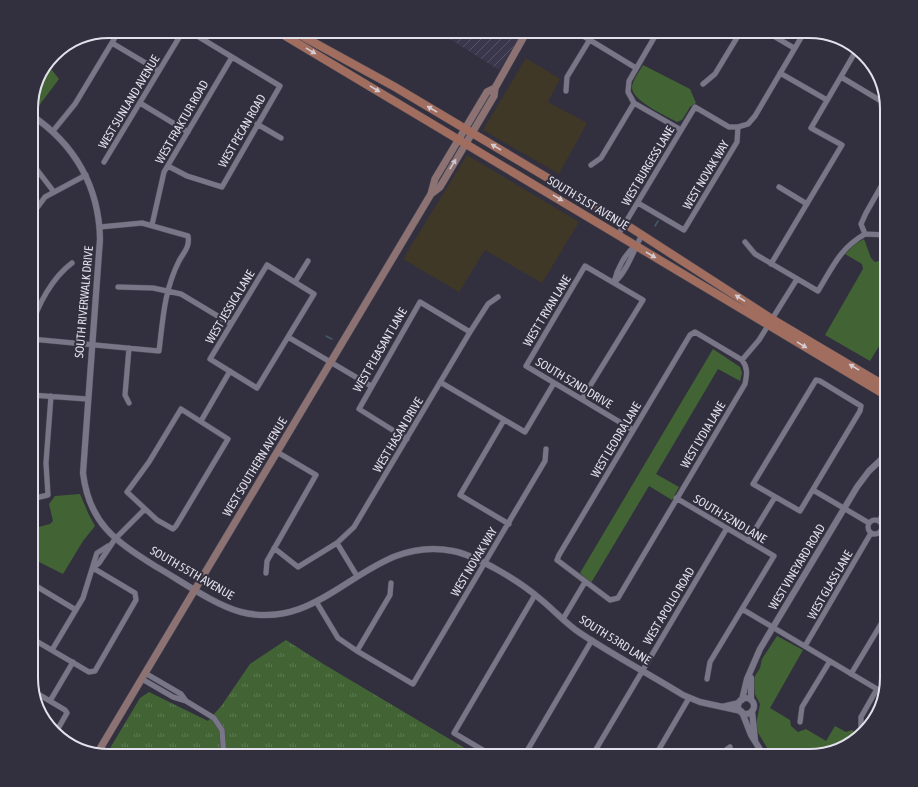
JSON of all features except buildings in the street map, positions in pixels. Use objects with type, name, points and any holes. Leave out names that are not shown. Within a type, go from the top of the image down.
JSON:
[{"type":"main road","name":"SOUTH 51ST AVENUE","points":[[289,38],[618,235],[880,383]]},
{"type":"main road","name":"SOUTH 51ST AVENUE","points":[[305,38],[395,87],[625,224],[770,322],[880,392]]},
{"type":"main road","name":"WEST SOUTHERN AVENUE","points":[[431,194],[440,187],[466,143],[469,131],[487,92],[495,88],[524,38]]},
{"type":"main road","points":[[338,67],[342,59]]},
{"type":"main road","name":"WEST SOUTHERN AVENUE","points":[[100,748],[431,194],[435,179],[458,139],[469,131]]},
{"type":"main road","points":[[522,178],[545,183],[549,178]]},
{"type":"street","points":[[53,131],[75,104],[115,38]]},
{"type":"street","name":"WEST SUNLAND AVENUE","points":[[104,162],[179,38]]},
{"type":"street","points":[[200,38],[232,57]]},
{"type":"street","points":[[586,38],[636,68]]},
{"type":"street","points":[[654,38],[628,84],[629,96],[634,103],[681,130]]},
{"type":"street","points":[[703,84],[715,74],[737,38]]},
{"type":"street","points":[[777,38],[794,48]]},
{"type":"street","points":[[738,128],[748,124],[755,116],[800,38]]},
{"type":"street","points":[[566,91],[567,77],[589,40]]},
{"type":"street","points":[[112,43],[159,71]]},
{"type":"street","points":[[771,264],[842,145],[811,128],[854,54]]},
{"type":"street","name":"WEST PECAN ROAD","points":[[168,166],[187,176],[206,180],[222,187],[280,86],[232,57]]},
{"type":"street","name":"WEST FRAKTUR ROAD","points":[[152,225],[162,178],[232,57]]},
{"type":"street","points":[[780,72],[827,100]]},
{"type":"street","points":[[841,76],[880,100]]},
{"type":"street","points":[[140,103],[188,132]]},
{"type":"street","points":[[591,165],[601,158],[634,103]]},
{"type":"street","name":"WEST BURGESS LANE","points":[[618,235],[695,107],[729,127],[738,128]]},
{"type":"street","name":"SOUTH RIVERWALK DRIVE","points":[[38,120],[53,131],[70,150],[86,175],[96,200],[100,227],[82,473],[88,496],[95,514]]},
{"type":"street","points":[[257,124],[281,138]]},
{"type":"street","name":"WEST NOVAK WAY","points":[[638,203],[684,230],[737,142],[738,128]]},
{"type":"street","points":[[38,171],[54,192]]},
{"type":"street","points":[[38,206],[54,192],[86,175]]},
{"type":"street","points":[[779,187],[807,204]]},
{"type":"street","points":[[865,234],[861,224],[880,188]]},
{"type":"street","points":[[38,340],[159,351],[164,303],[167,290],[179,262],[189,244],[188,236],[142,223],[100,227]]},
{"type":"street","points":[[745,242],[755,254],[818,291],[840,253],[850,243],[865,234],[880,235]]},
{"type":"street","points":[[582,399],[643,300],[614,283],[634,252],[642,235]]},
{"type":"street","points":[[201,421],[230,371],[257,388],[314,294],[295,282],[308,261]]},
{"type":"street","points":[[38,310],[62,271],[72,263]]},
{"type":"street","name":"WEST JESSICA LANE","points":[[230,371],[210,359],[267,265],[295,282]]},
{"type":"street","name":"WEST T RYAN LANE","points":[[526,366],[585,266],[614,283]]},
{"type":"street","points":[[742,360],[752,350],[796,278]]},
{"type":"street","points":[[118,287],[153,288],[181,294],[232,324]]},
{"type":"street","name":"WEST HASAN DRIVE","points":[[274,548],[298,567],[337,543],[354,527],[470,332],[488,304],[498,297]]},
{"type":"street","name":"WEST PLEASANT LANE","points":[[407,439],[359,409],[420,302],[470,332]]},
{"type":"street","name":"WEST LEODRA LANE","points":[[585,582],[557,560],[559,555],[690,335],[695,332],[742,360]]},
{"type":"street","points":[[288,337],[371,386]]},
{"type":"street","points":[[129,348],[125,395],[129,404]]},
{"type":"street","name":"WEST LYDIA LANE","points":[[585,582],[607,599],[613,601],[618,598],[745,384],[747,371],[746,365],[742,360]]},
{"type":"street","name":"SOUTH 52ND DRIVE","points":[[526,366],[633,430]]},
{"type":"street","points":[[816,380],[861,406],[860,411],[813,490],[800,511],[753,484],[816,380]]},
{"type":"street","points":[[440,382],[525,432],[554,383]]},
{"type":"street","points":[[38,395],[87,399]]},
{"type":"street","points":[[38,497],[48,494],[46,462],[51,396]]},
{"type":"street","points":[[182,409],[201,421],[228,439],[180,520],[173,529],[157,520],[127,492],[149,462],[182,409]]},
{"type":"street","points":[[504,420],[460,495],[509,524]]},
{"type":"street","name":"WEST NOVAK WAY","points":[[357,651],[413,684],[509,524],[544,461],[546,449]]},
{"type":"street","points":[[266,573],[266,561],[316,475],[277,452]]},
{"type":"street","name":"WEST VINEYARD ROAD","points":[[741,702],[747,679],[760,650],[844,508],[866,475],[880,461]]},
{"type":"street","points":[[813,490],[869,523]]},
{"type":"street","points":[[748,541],[775,497]]},
{"type":"street","name":"SOUTH 52ND LANE","points":[[676,498],[774,556],[742,608]]},
{"type":"street","points":[[52,650],[83,598],[97,553],[108,546],[145,509]]},
{"type":"street","name":"SOUTH 55TH AVENUE","points":[[95,514],[101,524],[115,539],[130,550],[229,608],[255,615],[270,616],[290,613],[317,603],[357,576]]},
{"type":"street","points":[[879,520],[875,519],[869,523],[868,530],[871,533],[876,534],[880,532]]},
{"type":"street","name":"WEST APOLLO ROAD","points":[[596,749],[727,528]]},
{"type":"street","name":"WEST GLASS LANE","points":[[805,646],[871,533]]},
{"type":"street","points":[[337,543],[357,576]]},
{"type":"street","points":[[93,568],[101,559],[108,546]]},
{"type":"street","name":"SOUTH 53RD LANE","points":[[357,576],[387,559],[420,549],[435,549],[456,552],[485,564],[535,594],[563,619],[592,640],[689,698],[747,714],[752,711]]},
{"type":"street","points":[[96,556],[101,559]]},
{"type":"street","points":[[38,642],[92,672],[136,600],[136,596],[131,591],[93,568]]},
{"type":"street","points":[[563,619],[585,582]]},
{"type":"street","points":[[317,603],[338,638],[357,651],[390,595],[391,583]]},
{"type":"street","points":[[38,588],[76,610]]},
{"type":"street","points":[[481,749],[454,733],[535,594]]},
{"type":"street","points":[[707,679],[710,662],[742,608],[879,690]]},
{"type":"street","points":[[851,674],[880,626]]},
{"type":"street","points":[[528,749],[592,640]]},
{"type":"street","points":[[800,722],[802,707],[830,661]]},
{"type":"street","points":[[50,701],[73,662]]},
{"type":"street","points":[[750,675],[750,700],[754,705],[752,711],[755,740]]},
{"type":"street","points":[[144,676],[181,694],[186,701]]},
{"type":"street","points":[[144,676],[166,693],[177,699],[186,701],[208,714],[219,724],[224,738],[224,749]]},
{"type":"street","points":[[166,693],[169,687]]},
{"type":"street","points":[[861,726],[861,717],[879,691]]},
{"type":"street","points":[[40,695],[67,713],[59,728]]},
{"type":"street","points":[[659,749],[689,698]]},
{"type":"street","name":"SOUTH 53RD LANE","points":[[722,706],[741,702],[746,698],[750,700]]},
{"type":"street","points":[[741,702],[741,712],[751,735],[760,749]]},
{"type":"shaded area","points":[[448,38],[519,38],[499,70]]},
{"type":"shaded area","points":[[526,58],[560,79],[548,102],[587,123],[559,174],[483,130]]},
{"type":"shaded area","points":[[467,155],[579,222],[542,283],[485,250],[459,292],[403,259]]},
{"type":"green space","points":[[643,65],[690,89],[696,103],[690,107],[682,120],[677,122],[658,112],[644,103],[634,93],[632,88],[633,82]]},
{"type":"green space","points":[[51,69],[59,79],[38,107],[39,95],[43,82]]},
{"type":"green space","points":[[864,239],[871,258],[875,262],[880,262],[880,345],[870,361],[825,335],[863,269],[862,264],[845,254],[855,244]]},
{"type":"green space","points":[[713,349],[740,367],[742,373],[740,381],[718,369],[656,474],[679,487],[672,500],[649,486],[591,583],[580,573]]},
{"type":"green space","points":[[80,494],[95,526],[83,541],[63,574],[38,562],[38,527],[50,524],[53,521],[49,504],[55,496]]},
{"type":"green space","points":[[777,636],[803,650],[770,708],[790,720],[791,726],[798,732],[806,729],[826,741],[835,726],[846,732],[852,730],[854,732],[836,744],[823,748],[768,749],[757,731],[756,725],[760,704],[755,694],[754,682],[762,659]]},
{"type":"green space","points":[[286,640],[325,665],[466,749],[110,749],[140,698],[149,692],[208,721],[222,705],[250,664]]},
{"type":"waterway","points":[[655,226],[658,221]]},
{"type":"waterway","points":[[326,336],[332,339]]},
{"type":"waterway","points":[[255,458],[260,460]]}]
